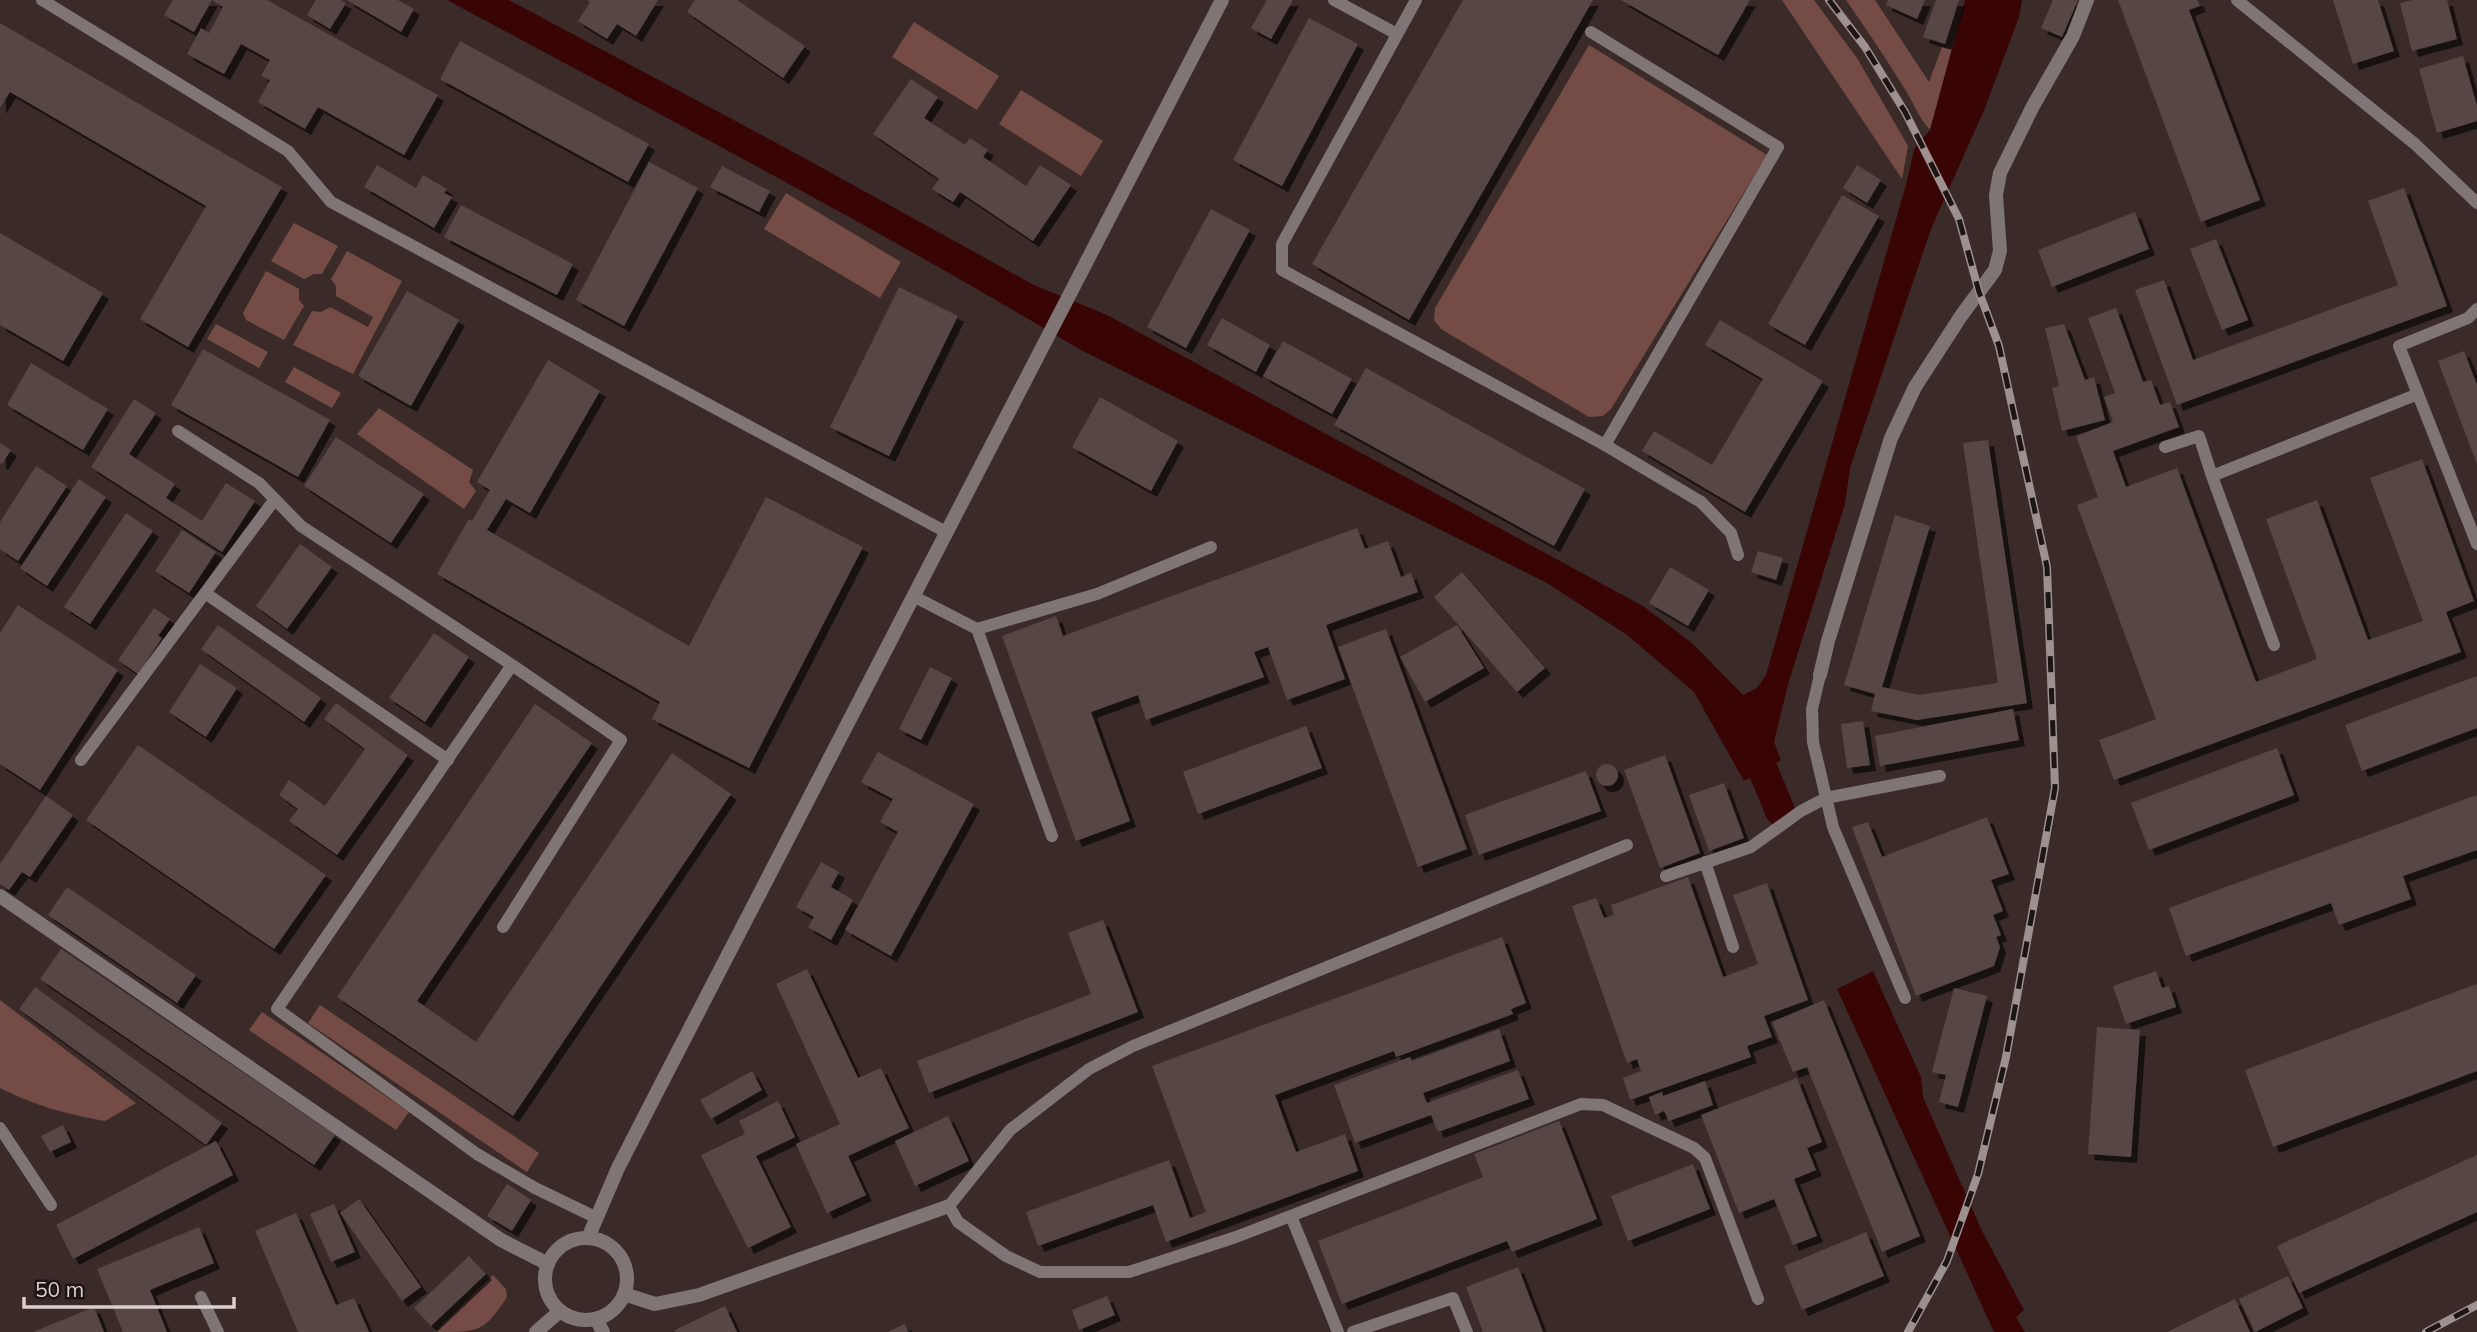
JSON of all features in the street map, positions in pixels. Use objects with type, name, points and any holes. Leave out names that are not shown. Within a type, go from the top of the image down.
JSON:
[{"type":"street","points":[[588,1238],[635,1135],[1222,0]]},
{"type":"street","points":[[1821,675],[1828,641],[1891,438],[1915,387],[1961,316],[1995,270],[2000,250],[1996,195],[2000,173],[2033,106],[2073,36],[2087,0]]},
{"type":"street","points":[[0,896],[501,1240],[548,1265]]},
{"type":"street","points":[[624,1294],[655,1304],[699,1295],[949,1206]]},
{"type":"street","points":[[588,1238],[601,1241],[612,1247],[620,1257],[627,1282],[624,1294],[599,1325],[571,1317],[560,1311],[546,1290],[548,1265],[554,1253],[564,1245],[588,1238]]},
{"type":"street","points":[[536,1332],[560,1311]]},
{"type":"lane","points":[[41,0],[288,151],[331,202],[947,532]]},
{"type":"lane","points":[[1334,0],[1396,34]]},
{"type":"lane","points":[[1416,0],[1282,244],[1282,270],[1605,445],[1701,502],[1731,533],[1738,555]]},
{"type":"lane","points":[[2237,0],[2415,144],[2477,203]]},
{"type":"lane","points":[[1591,32],[1778,147],[1605,445]]},
{"type":"lane","points":[[2477,309],[2468,318],[2399,346],[2477,544]]},
{"type":"lane","points":[[2211,476],[2418,394]]},
{"type":"lane","points":[[178,431],[259,484],[301,526],[621,740],[503,927]]},
{"type":"lane","points":[[2165,447],[2199,436],[2211,476],[2274,645]]},
{"type":"lane","points":[[81,760],[275,499]]},
{"type":"lane","points":[[977,629],[1097,594],[1211,547]]},
{"type":"lane","points":[[205,593],[448,760]]},
{"type":"lane","points":[[913,596],[977,629],[1052,835]]},
{"type":"lane","points":[[512,665],[277,1009],[477,1154],[535,1188],[597,1218]]},
{"type":"lane","points":[[1821,675],[1812,709],[1812,742],[1833,827],[1905,998]]},
{"type":"lane","points":[[1666,876],[1751,847],[1801,811],[1826,798],[1940,776]]},
{"type":"lane","points":[[1627,845],[1145,1041],[1089,1069],[1010,1130],[949,1206],[958,1222],[1006,1256],[1040,1272],[1129,1272],[1291,1216],[1581,1104],[1603,1105],[1694,1148],[1705,1158],[1758,1299]]},
{"type":"lane","points":[[1705,862],[1733,947]]},
{"type":"lane","points":[[0,1128],[51,1205]]},
{"type":"lane","points":[[1291,1216],[1338,1332]]},
{"type":"lane","points":[[201,1297],[218,1332]]},
{"type":"lane","points":[[1353,1332],[1453,1298],[1467,1332]]},
{"type":"shaded area","points":[[447,0],[509,0],[1034,285],[1107,315],[1643,606],[1692,643],[1743,695],[1757,688],[1766,675],[1914,149],[1930,130],[1965,0],[2022,0],[2019,17],[1985,108],[1931,229],[1850,468],[1845,504],[1789,681],[1774,742],[1781,760],[1744,781],[1694,692],[1627,635],[1547,583],[1079,349],[844,214]]},
{"type":"shaded area","points":[[1782,0],[1814,0],[1857,58],[1908,146],[1902,179]]},
{"type":"shaded area","points":[[1846,0],[1875,0],[1929,82],[1942,47],[1953,49],[1930,130],[1890,66]]},
{"type":"shaded area","points":[[914,22],[999,76],[977,110],[892,57]]},
{"type":"shaded area","points":[[1589,45],[1767,155],[1611,409],[1603,416],[1589,417],[1441,329],[1434,320],[1435,308]]},
{"type":"shaded area","points":[[1021,90],[1103,141],[1081,176],[999,124]]},
{"type":"shaded area","points":[[786,193],[901,262],[880,298],[764,229]]},
{"type":"shaded area","points":[[294,223],[338,246],[322,274],[314,274],[304,279],[271,261]]},
{"type":"shaded area","points":[[347,251],[402,281],[353,374],[293,345],[312,311],[321,312],[330,307],[368,327],[373,317],[336,296],[336,286],[331,279]]},
{"type":"shaded area","points":[[266,271],[299,289],[299,300],[304,306],[284,340],[246,320],[243,313]]},
{"type":"shaded area","points":[[216,324],[268,352],[259,368],[207,339]]},
{"type":"shaded area","points":[[294,367],[341,393],[332,408],[285,382]]},
{"type":"shaded area","points":[[379,408],[473,470],[469,482],[476,491],[464,509],[357,434]]},
{"type":"shaded area","points":[[1873,971],[1921,1077],[1923,1097],[1982,1231],[2024,1310],[2016,1317],[2025,1332],[1994,1332],[1837,989]]},
{"type":"shaded area","points":[[0,1000],[136,1103],[105,1121],[51,1109],[0,1088]]},
{"type":"shaded area","points":[[320,1005],[539,1153],[527,1172],[308,1023]]},
{"type":"shaded area","points":[[262,1012],[409,1112],[396,1130],[249,1030]]},
{"type":"shaded area","points":[[493,1275],[506,1289],[507,1297],[486,1323],[471,1330],[435,1332]]},
{"type":"building","points":[[173,0],[212,0],[194,32],[164,15]]},
{"type":"building","points":[[212,0],[267,0],[438,95],[404,155],[318,107],[305,129],[258,102],[270,80],[261,76],[270,60],[241,44],[224,74],[187,54],[201,28],[209,33],[223,7]]},
{"type":"building","points":[[316,0],[340,0],[346,3],[330,29],[307,15]]},
{"type":"building","points":[[347,0],[398,0],[414,9],[401,32]]},
{"type":"building","points":[[587,0],[658,0],[636,36],[617,24],[607,39],[578,21],[590,2]]},
{"type":"building","points":[[695,0],[737,0],[805,46],[783,78],[687,12]]},
{"type":"building","points":[[1267,0],[1293,0],[1271,39],[1251,28]]},
{"type":"building","points":[[1463,0],[1593,0],[1409,320],[1312,264]]},
{"type":"building","points":[[1621,0],[1750,0],[1718,55]]},
{"type":"building","points":[[1888,0],[1925,0],[1917,19],[1886,5]]},
{"type":"building","points":[[1936,0],[1959,0],[1945,44],[1923,37]]},
{"type":"building","points":[[2053,0],[2078,0],[2062,37],[2041,28]]},
{"type":"building","points":[[2118,0],[2197,0],[2200,6],[2189,10],[2260,200],[2201,222]]},
{"type":"building","points":[[2333,0],[2378,0],[2394,51],[2353,64]]},
{"type":"building","points":[[2413,0],[2447,0],[2457,39],[2412,51],[2400,3]]},
{"type":"building","points":[[1309,18],[1358,44],[1282,186],[1233,160]]},
{"type":"building","points":[[0,23],[282,187],[188,347],[140,319],[206,206],[10,92],[0,108]]},
{"type":"building","points":[[460,41],[649,144],[628,182],[440,79]]},
{"type":"building","points":[[2463,56],[2477,106],[2477,121],[2437,133],[2419,69]]},
{"type":"building","points":[[911,79],[938,97],[924,118],[965,145],[970,138],[988,150],[983,157],[1026,186],[1040,165],[1071,185],[1033,241],[960,192],[953,202],[932,189],[939,179],[873,134]]},
{"type":"building","points":[[649,162],[698,188],[624,326],[576,300]]},
{"type":"building","points":[[377,165],[416,188],[423,175],[447,189],[444,193],[452,197],[434,228],[364,187]]},
{"type":"building","points":[[1857,165],[1881,180],[1867,203],[1843,188]]},
{"type":"building","points":[[722,166],[770,191],[759,212],[710,187]]},
{"type":"building","points":[[2404,188],[2447,306],[2177,405],[2135,290],[2164,280],[2193,360],[2398,285],[2368,201]]},
{"type":"building","points":[[1842,195],[1879,216],[1805,345],[1768,324]]},
{"type":"building","points":[[461,205],[573,264],[557,295],[444,237]]},
{"type":"building","points":[[1211,209],[1250,230],[1186,348],[1147,327]]},
{"type":"building","points":[[2135,212],[2149,249],[2052,287],[2038,250]]},
{"type":"building","points":[[0,233],[103,293],[63,361],[0,325]]},
{"type":"building","points":[[2216,239],[2248,320],[2222,330],[2190,249]]},
{"type":"building","points":[[899,287],[958,316],[889,456],[830,427]]},
{"type":"building","points":[[407,291],[459,320],[411,406],[358,376]]},
{"type":"building","points":[[2116,308],[2143,382],[2151,380],[2160,405],[2170,402],[2179,427],[2113,451],[2126,487],[2177,468],[2256,682],[2317,659],[2266,519],[2317,500],[2368,640],[2423,621],[2370,478],[2422,459],[2474,601],[2446,612],[2461,652],[2114,780],[2099,740],[2156,719],[2077,505],[2098,497],[2076,436],[2113,422],[2104,397],[2115,393],[2088,318]]},
{"type":"building","points":[[1222,318],[1270,345],[1256,372],[1207,345]]},
{"type":"building","points":[[1720,320],[1823,381],[1745,512],[1642,451],[1654,431],[1712,465],[1763,379],[1705,345]]},
{"type":"building","points":[[2064,324],[2085,380],[2094,377],[2105,420],[2062,431],[2052,388],[2059,386],[2045,328]]},
{"type":"building","points":[[1283,341],[1352,379],[1332,414],[1263,376]]},
{"type":"building","points":[[203,349],[330,420],[298,477],[171,405]]},
{"type":"building","points":[[2464,351],[2477,385],[2477,464],[2438,361]]},
{"type":"building","points":[[548,360],[600,391],[530,513],[506,499],[487,530],[689,646],[766,497],[863,547],[749,768],[652,719],[660,702],[437,574],[469,519],[472,521],[490,490],[477,482]]},
{"type":"building","points":[[31,363],[108,409],[83,450],[7,405]]},
{"type":"building","points":[[1366,368],[1585,489],[1554,546],[1334,425]]},
{"type":"building","points":[[1100,397],[1178,441],[1151,491],[1072,447]]},
{"type":"building","points":[[134,399],[156,413],[129,454],[175,484],[166,498],[202,521],[226,483],[255,501],[222,552],[91,467]]},
{"type":"building","points":[[336,437],[424,494],[391,543],[304,486]]},
{"type":"building","points":[[1988,440],[2027,703],[1917,720],[1871,711],[1875,694],[1844,685],[1895,515],[1930,526],[1882,687],[1919,695],[1998,683],[1963,443]]},
{"type":"building","points":[[0,443],[11,450],[2,464],[0,463]]},
{"type":"building","points":[[36,466],[67,486],[18,561],[0,549],[0,522]]},
{"type":"building","points":[[79,479],[106,497],[47,586],[20,568]]},
{"type":"building","points":[[126,513],[153,531],[90,624],[64,607]]},
{"type":"building","points":[[1357,528],[1365,549],[1388,541],[1401,577],[1411,573],[1418,592],[1326,625],[1345,679],[1287,700],[1268,647],[1254,652],[1264,677],[1146,720],[1138,695],[1091,712],[1130,821],[1076,841],[1002,636],[1056,616],[1063,636]]},
{"type":"building","points":[[182,530],[216,552],[189,593],[155,571]]},
{"type":"building","points":[[300,544],[332,567],[287,629],[256,606]]},
{"type":"building","points":[[1758,551],[1783,558],[1776,580],[1751,572]]},
{"type":"building","points":[[1670,567],[1709,590],[1688,626],[1649,603]]},
{"type":"building","points":[[1462,572],[1545,668],[1517,692],[1434,597]]},
{"type":"building","points":[[18,605],[118,670],[40,790],[0,764],[0,633]]},
{"type":"building","points":[[154,608],[170,619],[158,636],[162,638],[138,674],[118,660]]},
{"type":"building","points":[[218,625],[321,698],[304,722],[201,649]]},
{"type":"building","points":[[1457,625],[1484,668],[1425,702],[1400,657]]},
{"type":"building","points":[[1386,629],[1467,849],[1418,867],[1338,647]]},
{"type":"building","points":[[434,633],[469,657],[425,722],[389,698]]},
{"type":"building","points":[[200,664],[237,688],[206,737],[169,712]]},
{"type":"building","points":[[930,667],[952,678],[921,740],[899,729]]},
{"type":"building","points":[[2477,676],[2477,728],[2362,771],[2345,725]]},
{"type":"building","points":[[336,703],[408,755],[337,855],[289,821],[298,809],[279,795],[289,780],[325,806],[365,749],[324,719]]},
{"type":"building","points":[[535,704],[592,743],[417,1001],[476,1042],[672,753],[731,794],[513,1116],[337,997]]},
{"type":"building","points":[[2013,709],[2019,740],[1880,766],[1875,736]]},
{"type":"building","points":[[1863,721],[1870,765],[1847,768],[1841,724]]},
{"type":"building","points":[[1306,726],[1322,768],[1198,814],[1183,772]]},
{"type":"building","points":[[138,745],[326,875],[274,949],[86,820]]},
{"type":"building","points":[[2277,748],[2294,795],[2149,850],[2131,803]]},
{"type":"building","points":[[878,752],[974,804],[891,956],[845,930],[898,832],[880,822],[893,799],[861,782]]},
{"type":"building","points":[[1665,755],[1700,853],[1660,868],[1624,770]]},
{"type":"building","points":[[1607,764],[1615,767],[1618,775],[1615,783],[1607,786],[1599,783],[1596,775],[1599,767]]},
{"type":"building","points":[[1586,771],[1601,811],[1479,855],[1465,815]]},
{"type":"building","points":[[1724,783],[1744,838],[1709,851],[1689,795]]},
{"type":"building","points":[[2477,795],[2477,850],[2403,876],[2411,899],[2339,925],[2331,903],[2186,956],[2169,908]]},
{"type":"building","points":[[46,796],[73,815],[30,877],[22,872],[9,890],[0,884],[0,864]]},
{"type":"building","points":[[1987,817],[2009,874],[1991,880],[2003,911],[1993,915],[2001,935],[1996,937],[2000,947],[1994,966],[1916,996],[1852,827],[1868,822],[1882,857]]},
{"type":"building","points":[[821,862],[839,872],[831,887],[853,900],[831,940],[808,927],[814,917],[796,907]]},
{"type":"building","points":[[1688,877],[1723,977],[1758,964],[1733,895],[1767,883],[1808,1000],[1764,1016],[1772,1037],[1747,1046],[1751,1057],[1630,1100],[1623,1078],[1641,1071],[1637,1059],[1627,1063],[1572,906],[1596,898],[1604,918],[1614,915],[1611,905]]},
{"type":"building","points":[[67,887],[196,975],[177,1003],[48,915]]},
{"type":"building","points":[[1103,920],[1138,1012],[929,1093],[917,1061],[1091,994],[1068,933]]},
{"type":"building","points":[[1502,937],[1526,1003],[1511,1009],[1513,1014],[1396,1057],[1394,1051],[1275,1095],[1296,1152],[1345,1134],[1358,1171],[1166,1242],[1153,1205],[1038,1246],[1026,1212],[1169,1160],[1190,1218],[1206,1212],[1152,1066]]},
{"type":"building","points":[[61,949],[335,1135],[314,1165],[40,979]]},
{"type":"building","points":[[807,969],[858,1078],[881,1068],[909,1128],[848,1156],[866,1195],[827,1213],[796,1144],[840,1124],[776,984]]},
{"type":"building","points":[[2156,971],[2162,988],[2169,986],[2176,1007],[2126,1024],[2113,986]]},
{"type":"building","points":[[2477,984],[2477,1071],[2273,1147],[2245,1070]]},
{"type":"building","points":[[35,987],[222,1123],[206,1145],[19,1009]]},
{"type":"building","points":[[1954,988],[1987,996],[1958,1107],[1939,1102],[1946,1075],[1932,1072]]},
{"type":"building","points":[[1824,1000],[1920,1236],[1882,1252],[1807,1067],[1793,1072],[1772,1022]]},
{"type":"building","points":[[2097,1027],[2140,1030],[2131,1157],[2088,1154]]},
{"type":"building","points":[[1499,1029],[1510,1061],[1423,1093],[1427,1103],[1518,1070],[1529,1099],[1438,1132],[1431,1115],[1355,1143],[1334,1085],[1410,1057],[1412,1061]]},
{"type":"building","points":[[752,1071],[762,1090],[711,1119],[700,1100]]},
{"type":"building","points":[[1797,1078],[1822,1142],[1807,1148],[1816,1170],[1794,1179],[1817,1236],[1793,1245],[1774,1199],[1739,1213],[1701,1115]]},
{"type":"building","points":[[1705,1081],[1713,1105],[1669,1121],[1664,1111],[1655,1115],[1649,1097],[1662,1092],[1663,1096]]},
{"type":"building","points":[[778,1101],[795,1137],[756,1156],[791,1227],[748,1248],[701,1155],[745,1134],[739,1121]]},
{"type":"building","points":[[948,1116],[969,1161],[915,1186],[895,1141]]},
{"type":"building","points":[[1559,1121],[1597,1219],[1512,1252],[1507,1241],[1342,1304],[1318,1241],[1483,1177],[1474,1154]]},
{"type":"building","points":[[63,1125],[71,1142],[50,1152],[41,1136]]},
{"type":"building","points":[[216,1141],[233,1175],[73,1259],[56,1225]]},
{"type":"building","points":[[2477,1155],[2477,1212],[2299,1293],[2277,1246]]},
{"type":"building","points":[[1693,1164],[1710,1209],[1628,1241],[1611,1196]]},
{"type":"building","points":[[507,1184],[531,1200],[512,1231],[487,1216]]},
{"type":"building","points":[[359,1199],[421,1287],[402,1301],[340,1213]]},
{"type":"building","points":[[334,1204],[355,1252],[331,1262],[310,1214]]},
{"type":"building","points":[[296,1213],[336,1305],[354,1298],[369,1332],[298,1332],[255,1231]]},
{"type":"building","points":[[199,1227],[214,1263],[150,1290],[167,1332],[123,1332],[97,1269]]},
{"type":"building","points":[[1866,1232],[1884,1276],[1802,1310],[1784,1266]]},
{"type":"building","points":[[469,1256],[486,1274],[431,1326],[414,1308]]},
{"type":"building","points":[[1518,1267],[1543,1332],[1483,1332],[1466,1287]]},
{"type":"building","points":[[2288,1276],[2303,1308],[2255,1332],[2239,1299]]},
{"type":"building","points":[[1107,1296],[1115,1315],[1079,1330],[1072,1310]]},
{"type":"building","points":[[2235,1299],[2250,1332],[2167,1332]]},
{"type":"building","points":[[725,1306],[737,1332],[676,1332],[675,1330]]},
{"type":"building","points":[[94,1307],[104,1332],[33,1332]]},
{"type":"building","points":[[905,1324],[908,1332],[887,1332]]},
{"type":"waterway","points":[[1748,734],[1780,811]]},
{"type":"railway","points":[[1829,0],[1865,47],[1905,112],[1959,219],[1979,292],[1999,346],[2047,567],[2055,788],[2006,1057],[1978,1174],[1947,1261],[1908,1332]]},
{"type":"railway","points":[[2426,1332],[2477,1305]]}]
